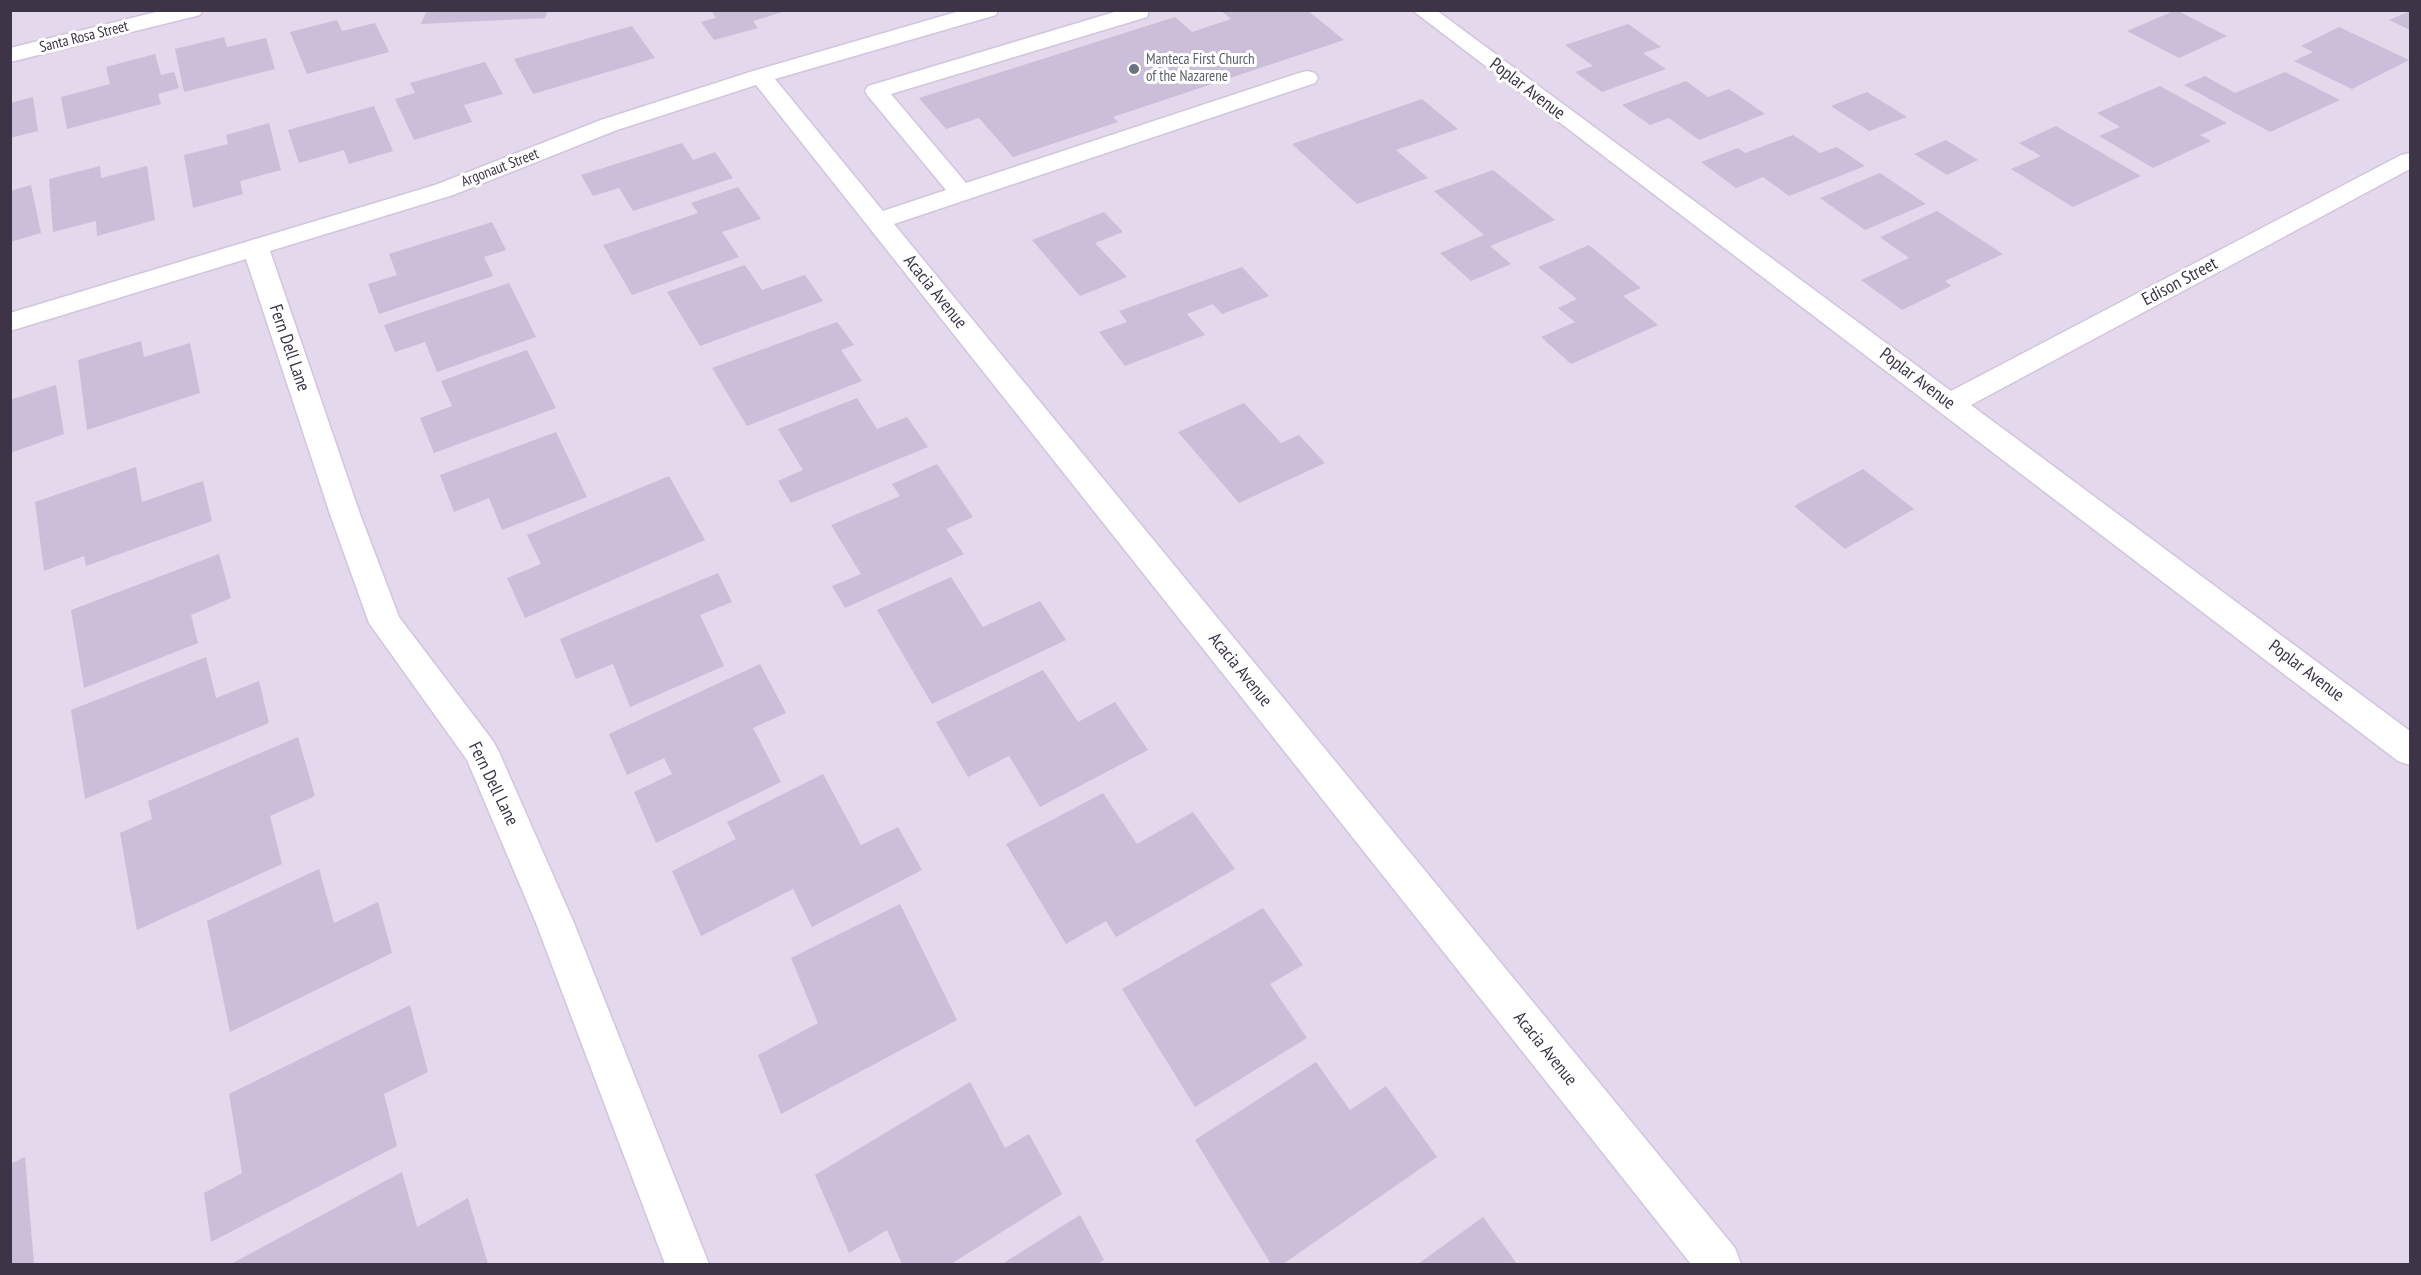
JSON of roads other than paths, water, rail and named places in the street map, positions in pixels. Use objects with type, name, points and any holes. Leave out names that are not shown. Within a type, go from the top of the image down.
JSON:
[{"type":"street","name":"Santa Rosa Street","points":[[10,55],[192,10]]},
{"type":"street","name":"Argonaut Street","points":[[10,322],[444,190],[609,125],[761,76],[988,10]]},
{"type":"street","points":[[961,194],[876,91],[1138,12],[1136,10]]},
{"type":"street","name":"Poplar Avenue","points":[[1422,10],[2410,750]]},
{"type":"street","name":"Acacia Avenue","points":[[761,76],[1719,1264]]},
{"type":"street","points":[[878,221],[1307,78]]},
{"type":"street","name":"Edison Street","points":[[1950,404],[2410,160]]},
{"type":"street","name":"Fern Dell Lane","points":[[256,249],[345,514],[385,623],[481,752],[555,923],[687,1264]]},
{"type":"place","name":"Manteca First Church of the Nazarene","points":[[1134,69]]}]
